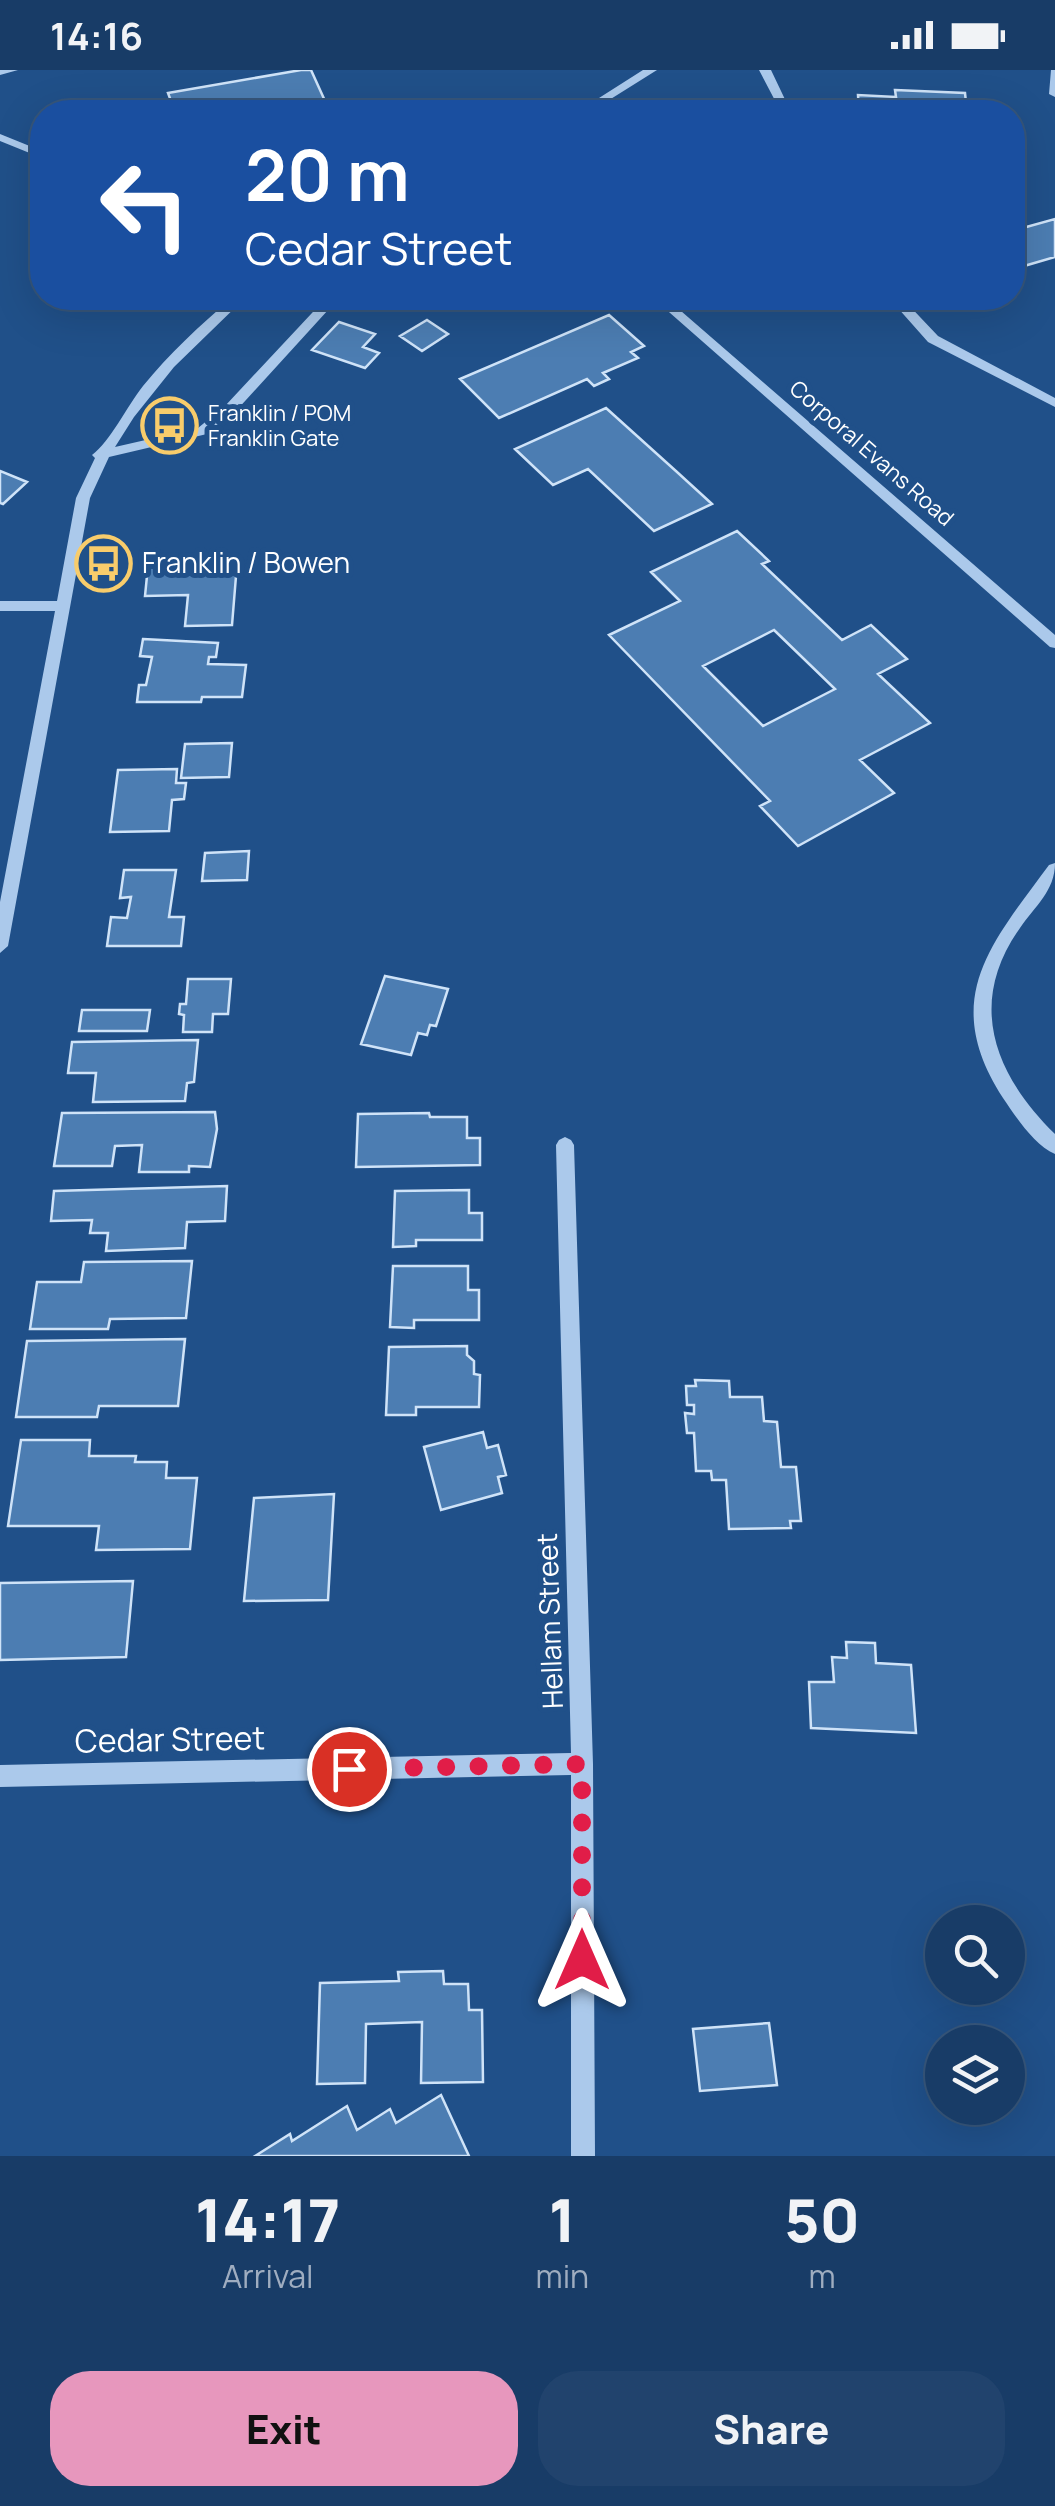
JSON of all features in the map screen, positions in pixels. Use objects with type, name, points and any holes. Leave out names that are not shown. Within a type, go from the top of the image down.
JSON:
[{"type":"street","points":[[0,72],[12,70]]},
{"type":"street","points":[[602,100],[650,70]]},
{"type":"street","points":[[765,70],[780,100]]},
{"type":"street","points":[[1055,72],[1055,94]]},
{"type":"street","points":[[0,137],[30,150]]},
{"type":"street","points":[[0,946],[83,498],[99,456],[123,418],[197,334],[225,310]]},
{"type":"street","points":[[99,456],[202,430],[230,409],[322,310]]},
{"type":"street","name":"Corporal Evans Road","points":[[673,310],[1055,642]]},
{"type":"street","points":[[907,310],[933,339],[1055,402]]},
{"type":"street","points":[[0,606],[64,606]]},
{"type":"street","points":[[1055,869],[998,949],[983,983],[980,1020],[992,1064],[1008,1095],[1055,1146]]},
{"type":"street","name":"Hellam Street","points":[[566,1145],[582,1764],[583,2156]]},
{"type":"street","name":"Cedar Street","points":[[0,1776],[582,1764]]},
{"type":"building","points":[[311,70],[325,100],[171,100],[168,93]]},
{"type":"building","points":[[895,90],[965,93],[966,100],[858,100],[858,95],[896,97]]},
{"type":"building","points":[[1055,219],[1055,257],[1025,266],[1025,227]]},
{"type":"building","points":[[609,315],[644,346],[631,352],[638,358],[603,373],[609,379],[594,386],[587,379],[499,418],[460,379]]},
{"type":"building","points":[[427,320],[448,334],[422,351],[400,336]]},
{"type":"building","points":[[339,322],[375,334],[363,347],[379,353],[365,368],[312,350]]},
{"type":"building","points":[[606,408],[712,504],[654,531],[588,469],[553,485],[515,449]]},
{"type":"building","points":[[0,471],[27,482],[3,504],[0,503]]},
{"type":"building","points":[[737,531],[769,561],[762,564],[842,640],[871,625],[907,659],[878,674],[930,723],[860,760],[894,793],[798,846],[760,806],[770,801],[609,635],[680,601],[651,572]],"holes":[[[774,630],[835,689],[763,726],[703,666]]]},
{"type":"building","points":[[237,564],[232,625],[185,626],[188,595],[145,596],[148,566]]},
{"type":"building","points":[[143,639],[218,643],[216,657],[209,657],[208,664],[246,665],[242,697],[202,697],[201,702],[137,702],[139,685],[146,685],[152,657],[140,656]]},
{"type":"building","points":[[232,743],[229,777],[181,778],[185,744]]},
{"type":"building","points":[[177,769],[176,783],[186,783],[184,799],[172,800],[169,831],[110,832],[118,770]]},
{"type":"building","points":[[249,851],[247,880],[202,881],[205,853]]},
{"type":"building","points":[[124,870],[176,870],[169,917],[184,917],[181,946],[107,946],[111,917],[127,918],[131,897],[120,898]]},
{"type":"building","points":[[385,976],[448,989],[436,1026],[430,1025],[427,1035],[418,1033],[411,1055],[361,1044]]},
{"type":"building","points":[[188,979],[231,979],[228,1014],[213,1014],[212,1032],[183,1032],[184,1015],[179,1014],[180,1004],[186,1004]]},
{"type":"building","points":[[82,1010],[150,1010],[147,1031],[79,1031]]},
{"type":"building","points":[[198,1040],[194,1082],[187,1083],[185,1101],[93,1102],[96,1073],[68,1073],[72,1042]]},
{"type":"building","points":[[215,1112],[217,1129],[210,1167],[189,1166],[189,1172],[139,1172],[142,1145],[115,1146],[112,1166],[54,1166],[62,1113]]},
{"type":"building","points":[[429,1113],[430,1117],[467,1117],[467,1138],[480,1138],[480,1165],[356,1167],[358,1114]]},
{"type":"building","points":[[227,1186],[225,1221],[187,1222],[185,1248],[106,1251],[108,1233],[90,1233],[92,1220],[51,1221],[54,1191]]},
{"type":"building","points":[[469,1190],[469,1213],[482,1213],[482,1240],[416,1240],[416,1246],[393,1247],[395,1191]]},
{"type":"building","points":[[192,1261],[186,1318],[110,1319],[108,1329],[30,1329],[37,1282],[81,1282],[84,1262]]},
{"type":"building","points":[[393,1266],[468,1266],[468,1290],[479,1290],[479,1320],[414,1320],[414,1328],[390,1327]]},
{"type":"building","points":[[185,1339],[178,1406],[99,1406],[97,1417],[16,1417],[27,1341]]},
{"type":"building","points":[[467,1346],[467,1355],[474,1361],[474,1374],[480,1375],[479,1407],[416,1407],[416,1415],[386,1415],[389,1347]]},
{"type":"building","points":[[695,1380],[729,1381],[730,1397],[762,1397],[764,1421],[777,1422],[781,1467],[796,1467],[801,1521],[790,1521],[791,1528],[729,1529],[726,1480],[712,1480],[711,1471],[696,1471],[694,1433],[687,1433],[685,1413],[694,1414],[694,1405],[687,1405],[686,1386],[696,1386]]},
{"type":"building","points":[[483,1432],[487,1448],[498,1445],[506,1475],[498,1477],[502,1493],[441,1510],[424,1447]]},
{"type":"building","points":[[21,1440],[90,1440],[89,1456],[136,1456],[135,1462],[167,1462],[166,1478],[197,1478],[190,1549],[96,1550],[99,1526],[8,1526]]},
{"type":"building","points":[[334,1494],[328,1600],[244,1601],[254,1498]]},
{"type":"building","points":[[133,1581],[126,1657],[0,1660],[0,1583]]},
{"type":"building","points":[[846,1642],[875,1643],[876,1663],[911,1665],[916,1733],[811,1728],[809,1682],[834,1682],[832,1657],[847,1658]]},
{"type":"building","points":[[443,1971],[444,1984],[468,1984],[469,2010],[482,2010],[483,2082],[421,2083],[422,2022],[366,2024],[365,2083],[317,2084],[320,1983],[399,1981],[398,1972]]},
{"type":"building","points":[[769,2023],[777,2085],[700,2091],[693,2029]]},
{"type":"building","points":[[441,2095],[469,2156],[255,2156],[290,2134],[292,2141],[347,2106],[357,2130],[390,2109],[396,2123]]},
{"type":"place","name":"Franklin / POM Franklin Gate","points":[[169,426]]},
{"type":"place","name":"Franklin / Bowen","points":[[103,563]]},
{"type":"route","points":[[349,1769],[582,1764],[582,1960]]}]
